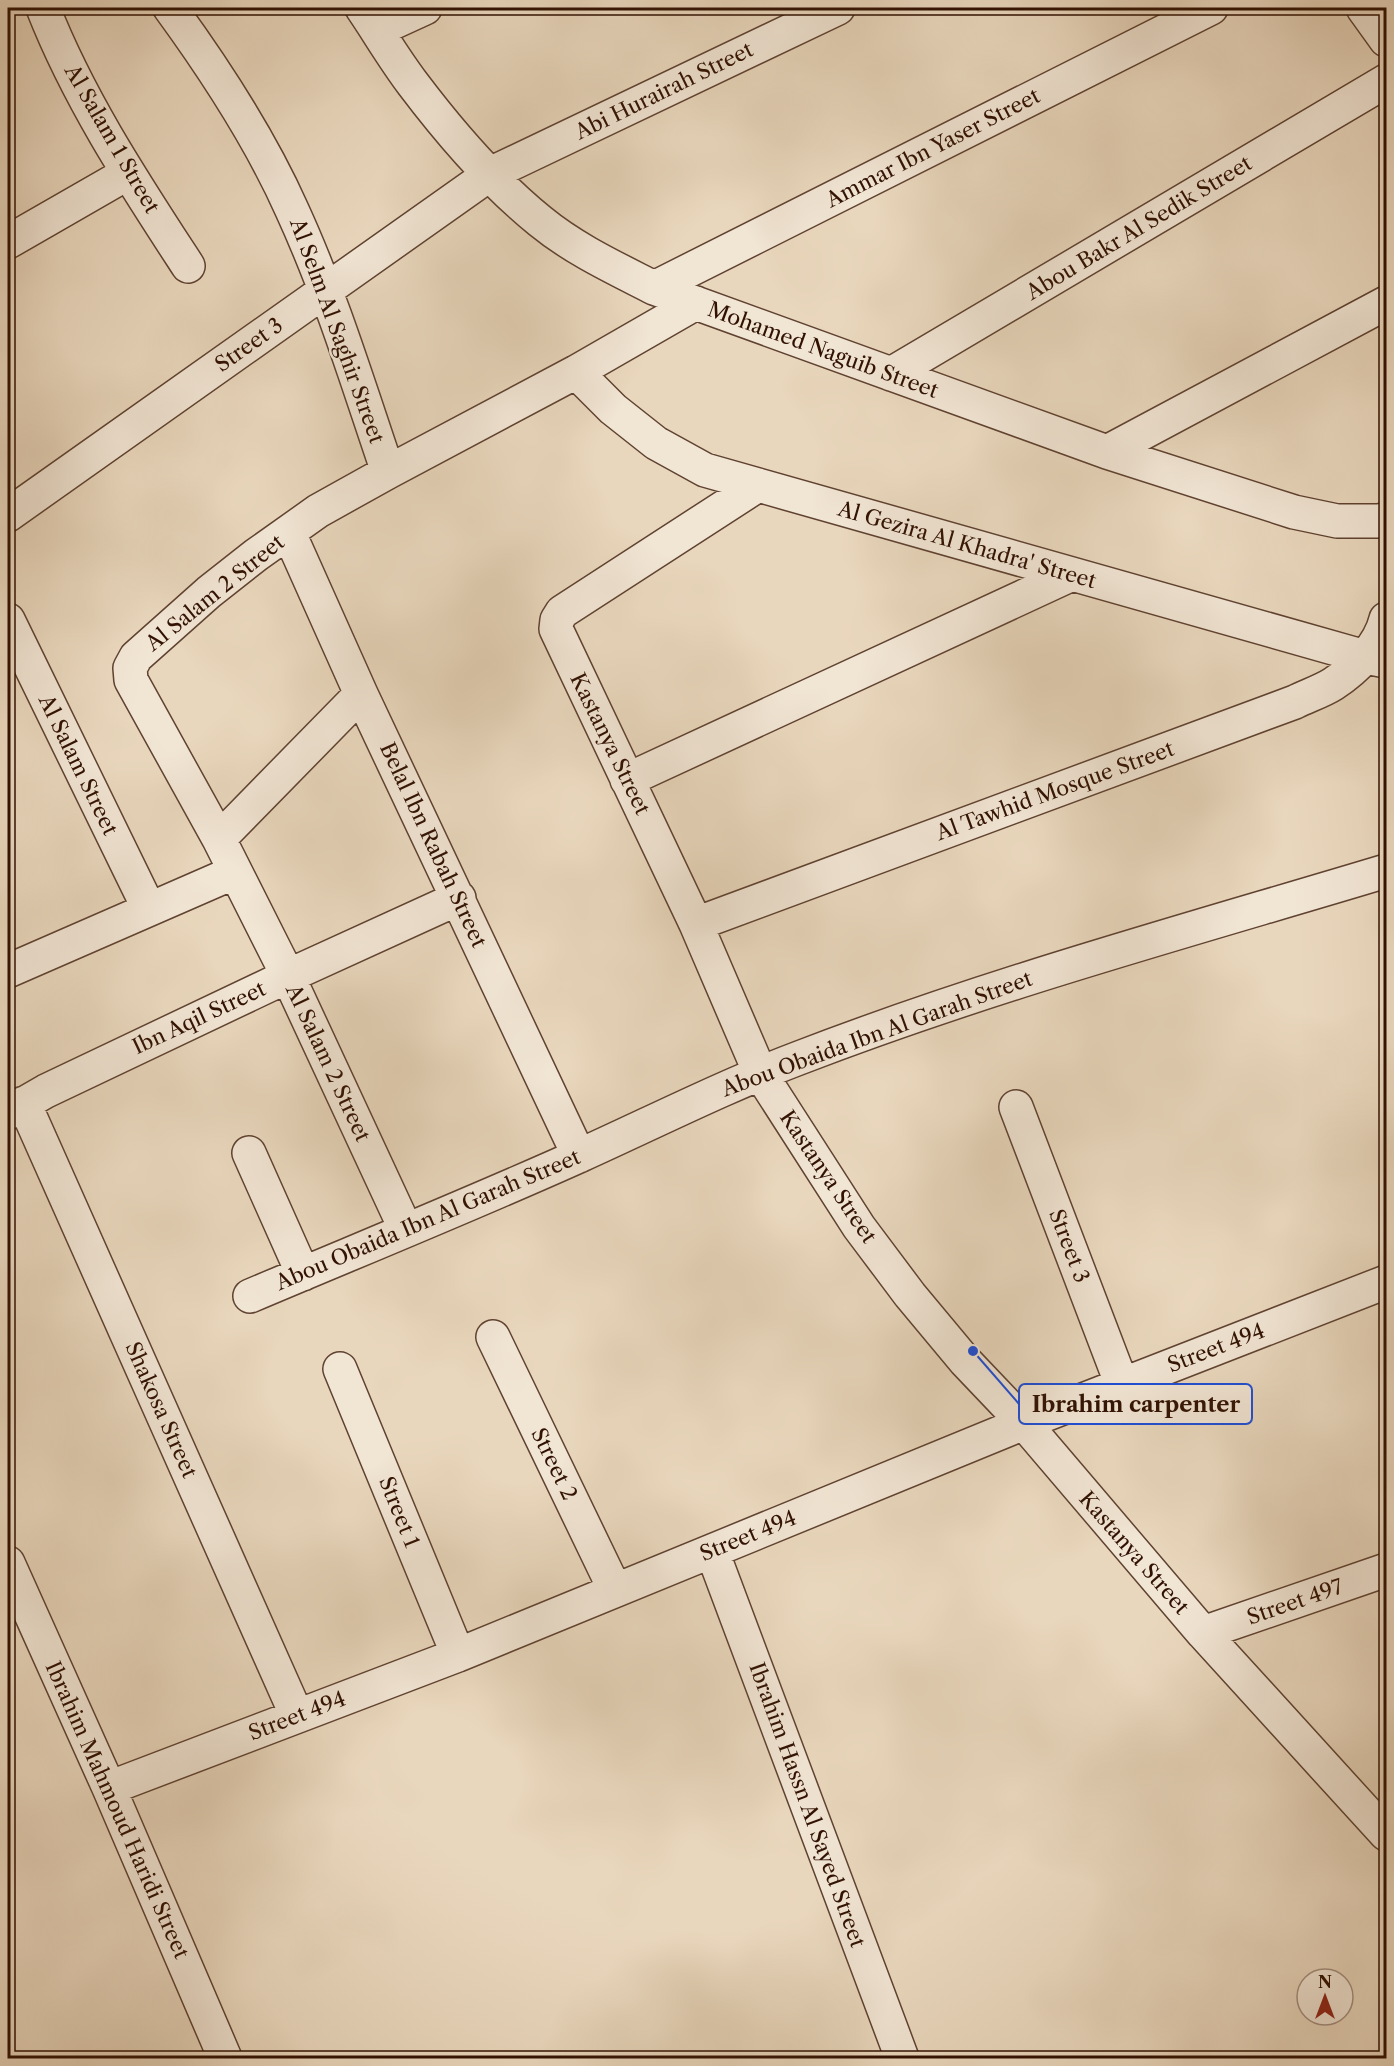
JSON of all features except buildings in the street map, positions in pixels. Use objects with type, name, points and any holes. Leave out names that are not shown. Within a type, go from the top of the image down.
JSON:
[{"type":"street","name":"Al Salam 1 Street","points":[[43,8],[86,100],[128,173],[188,266]]},
{"type":"street","name":"Al Selm Al Saghir Street","points":[[170,8],[205,56],[251,131],[292,209],[326,290],[388,472]]},
{"type":"street","points":[[369,19],[425,8]]},
{"type":"street","name":"Abi Hurairah Street","points":[[490,174],[838,8]]},
{"type":"street","name":"Ammar Ibn Yaser Street","points":[[654,288],[1211,8]]},
{"type":"street","points":[[1363,8],[1386,40]]},
{"type":"street","name":"Mohamed Naguib Street","points":[[369,19],[411,82],[450,131],[490,174],[540,221],[595,258],[654,288],[1107,452],[1294,512],[1337,521],[1384,527]]},
{"type":"street","name":"Abou Bakr Al Sedik Street","points":[[891,374],[1386,81]]},
{"type":"street","points":[[8,242],[128,173]]},
{"type":"street","name":"Street 3","points":[[8,515],[490,174]]},
{"type":"street","name":"Al Salam 2 Street","points":[[406,1230],[288,976],[219,839],[131,680],[130,668],[136,657],[209,592],[318,511],[576,372],[696,303]]},
{"type":"street","points":[[1107,452],[1386,303]]},
{"type":"street","name":"Al Gezira Al Khadra' Street","points":[[576,372],[613,409],[656,443],[705,470],[1070,575],[1376,659]]},
{"type":"street","name":"Kastanya Street","points":[[758,485],[562,612],[557,620],[556,629],[696,924],[760,1073],[859,1227],[910,1295],[965,1361],[1024,1423],[1203,1633],[1386,1834]]},
{"type":"street","name":"Belal Ibn Rabah Street","points":[[289,533],[579,1156]]},
{"type":"street","points":[[627,780],[1070,575]]},
{"type":"street","name":"Al Tawhid Mosque Street","points":[[696,924],[1295,702],[1333,684],[1376,659],[1386,619]]},
{"type":"street","name":"Al Salam Street","points":[[8,620],[149,909]]},
{"type":"street","points":[[219,839],[362,694]]},
{"type":"street","points":[[8,971],[235,872]]},
{"type":"street","name":"Abou Obaida Ibn Al Garah Street","points":[[250,1296],[579,1156],[760,1073],[931,1009],[1027,978],[1386,872]]},
{"type":"street","name":"Ibn Aqil Street","points":[[16,1108],[288,976],[459,898]]},
{"type":"street","name":"Street 3","points":[[1016,1107],[1122,1385]]},
{"type":"street","name":"Shakosa Street","points":[[16,1108],[297,1716]]},
{"type":"street","points":[[249,1153],[303,1274]]},
{"type":"street","name":"Street 494","points":[[109,1788],[458,1655],[1024,1423],[1386,1282]]},
{"type":"street","name":"Street 2","points":[[493,1338],[615,1590]]},
{"type":"street","name":"Street 1","points":[[340,1368],[458,1655]]},
{"type":"street","name":"Ibrahim Hassn Al Sayed Street","points":[[712,1551],[902,2058]]},
{"type":"street","name":"Ibrahim Mahmoud Haridi Street","points":[[8,1563],[109,1788],[225,2058]]},
{"type":"street","name":"Street 497","points":[[1203,1633],[1386,1570]]},
{"type":"place","name":"Ibrahim carpenter","points":[[973,1351]]}]
